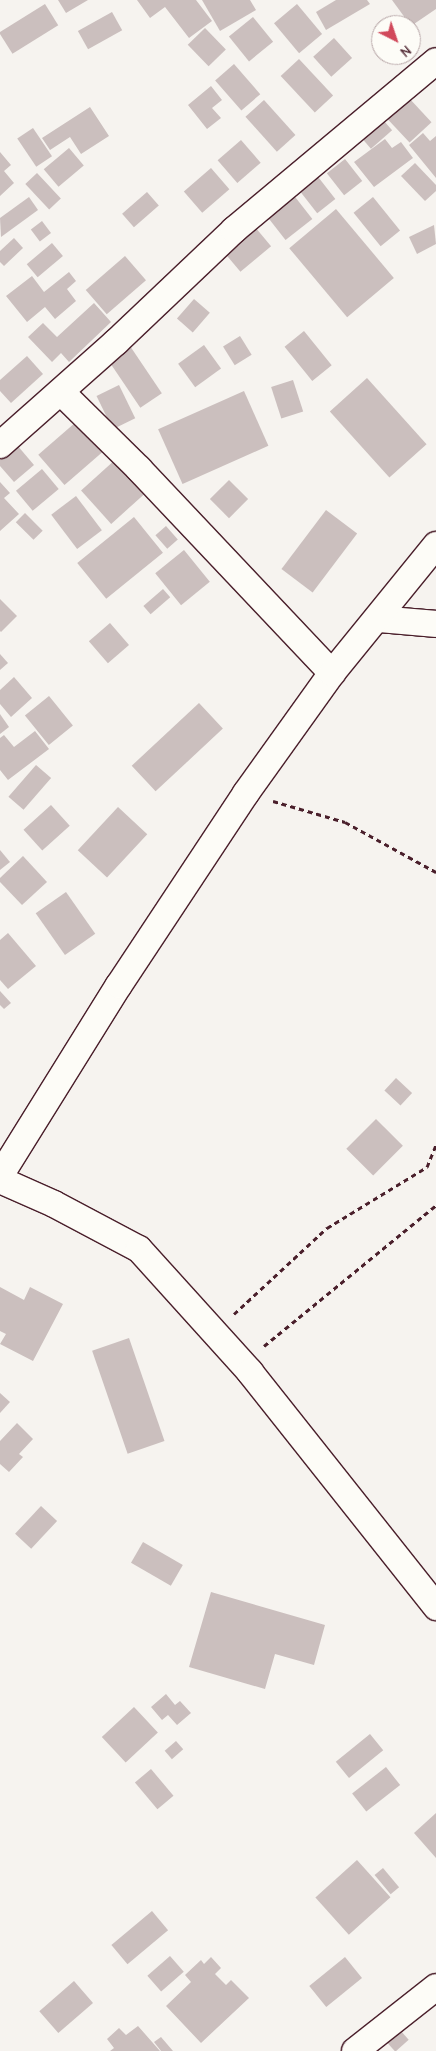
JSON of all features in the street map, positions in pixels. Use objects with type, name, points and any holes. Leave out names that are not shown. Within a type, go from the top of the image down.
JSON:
[{"type":"street","points":[[0,444],[61,392],[234,230],[436,61]]},
{"type":"street","points":[[61,392],[139,469],[332,673]]},
{"type":"street","points":[[0,1176],[119,985],[246,793],[332,673],[436,545]]},
{"type":"street","points":[[378,618],[436,624]]},
{"type":"street","points":[[0,1180],[54,1204],[139,1249],[242,1364],[436,1607]]},
{"type":"street","points":[[355,2051],[436,1988]]},
{"type":"path","points":[[246,793],[345,822],[436,872]]},
{"type":"path","points":[[216,1333],[326,1228],[427,1166],[436,1146]]},
{"type":"path","points":[[242,1364],[436,1205]]},
{"type":"building","points":[[58,0],[88,0],[66,13]]},
{"type":"building","points":[[137,0],[196,0],[212,21],[189,38],[165,7],[150,18]]},
{"type":"building","points":[[202,0],[250,0],[256,10],[220,31]]},
{"type":"building","points":[[336,0],[367,0],[370,4],[326,30],[316,12]]},
{"type":"building","points":[[392,0],[436,0],[436,9],[421,19],[421,15],[403,15]]},
{"type":"building","points":[[45,4],[58,25],[12,54],[0,32]]},
{"type":"building","points":[[297,4],[322,34],[299,53],[274,23]]},
{"type":"building","points":[[112,12],[122,30],[88,49],[78,31]]},
{"type":"building","points":[[253,17],[273,42],[249,61],[229,37]]},
{"type":"building","points":[[205,28],[226,50],[209,66],[188,45]]},
{"type":"building","points":[[334,38],[352,58],[331,77],[313,57]]},
{"type":"building","points":[[299,59],[333,96],[315,113],[281,76]]},
{"type":"building","points":[[234,64],[260,94],[241,111],[215,80]]},
{"type":"building","points":[[211,86],[222,100],[212,108],[221,118],[207,129],[188,105]]},
{"type":"building","points":[[409,98],[432,122],[410,143],[387,118]]},
{"type":"building","points":[[264,100],[295,135],[277,152],[245,117]]},
{"type":"building","points":[[90,107],[109,136],[81,154],[70,137],[50,150],[42,138]]},
{"type":"building","points":[[377,113],[392,130],[371,149],[356,131]]},
{"type":"building","points":[[33,128],[52,156],[36,167],[17,139]]},
{"type":"building","points":[[423,133],[430,141],[436,136],[436,178],[409,145]]},
{"type":"building","points":[[385,139],[392,148],[401,142],[413,158],[374,187],[354,162]]},
{"type":"building","points":[[241,140],[261,163],[237,183],[218,160]]},
{"type":"building","points":[[69,148],[84,166],[59,187],[44,169]]},
{"type":"building","points":[[0,152],[11,165],[4,171],[14,183],[0,196]]},
{"type":"building","points":[[345,159],[362,181],[344,195],[327,173]]},
{"type":"building","points":[[415,163],[436,185],[436,191],[425,201],[401,176]]},
{"type":"building","points":[[211,168],[229,189],[202,213],[184,192]]},
{"type":"building","points":[[37,173],[61,199],[49,210],[25,184]]},
{"type":"building","points":[[315,173],[335,199],[317,213],[297,187]]},
{"type":"building","points":[[147,192],[159,206],[134,227],[122,214]]},
{"type":"building","points":[[292,193],[312,219],[286,240],[265,214]]},
{"type":"building","points":[[29,197],[38,210],[1,237],[0,218]]},
{"type":"building","points":[[373,197],[400,230],[381,246],[354,213]]},
{"type":"building","points":[[336,209],[394,278],[347,317],[289,248]]},
{"type":"building","points":[[42,221],[51,233],[40,241],[31,229]]},
{"type":"building","points":[[434,225],[436,244],[417,254],[409,237]]},
{"type":"building","points":[[255,227],[271,246],[240,272],[224,253]]},
{"type":"building","points":[[14,238],[23,248],[4,266],[0,262],[0,251]]},
{"type":"building","points":[[52,243],[63,256],[38,277],[27,264]]},
{"type":"building","points":[[125,256],[146,280],[107,314],[86,290]]},
{"type":"building","points":[[69,272],[76,281],[67,289],[76,301],[55,319],[45,307],[27,322],[6,296],[32,276],[44,292]]},
{"type":"building","points":[[194,299],[210,313],[193,332],[177,319]]},
{"type":"building","points":[[94,303],[111,322],[69,362],[61,353],[52,362],[28,337],[43,323],[57,337]]},
{"type":"building","points":[[304,331],[332,365],[312,381],[285,347]]},
{"type":"building","points":[[240,336],[252,355],[235,365],[223,347]]},
{"type":"building","points":[[204,345],[221,368],[195,387],[178,364]]},
{"type":"building","points":[[130,346],[162,393],[140,408],[108,361]]},
{"type":"building","points":[[27,356],[43,374],[11,403],[0,391],[0,380]]},
{"type":"building","points":[[367,378],[427,444],[389,478],[330,411]]},
{"type":"building","points":[[293,380],[303,411],[281,418],[271,387]]},
{"type":"building","points":[[119,385],[135,418],[113,429],[97,396]]},
{"type":"building","points":[[244,391],[268,446],[183,484],[158,429]]},
{"type":"building","points":[[76,422],[102,452],[65,485],[38,455]]},
{"type":"building","points":[[17,445],[34,465],[14,482],[0,466],[0,460]]},
{"type":"building","points":[[116,459],[146,492],[111,524],[81,490]]},
{"type":"building","points":[[42,469],[59,489],[33,511],[16,491]]},
{"type":"building","points":[[229,480],[248,499],[229,518],[210,499]]},
{"type":"building","points":[[0,482],[10,493],[4,498],[19,514],[0,531]]},
{"type":"building","points":[[76,496],[102,530],[77,549],[51,515]]},
{"type":"building","points":[[326,510],[357,533],[313,593],[281,569]]},
{"type":"building","points":[[25,513],[43,531],[33,540],[16,522]]},
{"type":"building","points":[[134,517],[163,553],[106,599],[77,563]]},
{"type":"building","points":[[166,526],[178,540],[167,549],[155,535]]},
{"type":"building","points":[[184,550],[210,582],[181,605],[155,573]]},
{"type":"building","points":[[163,589],[170,597],[151,614],[143,606]]},
{"type":"building","points":[[0,599],[17,616],[1,632],[0,631]]},
{"type":"building","points":[[110,623],[129,645],[108,663],[89,641]]},
{"type":"building","points":[[0,654],[8,663],[0,670]]},
{"type":"building","points":[[14,677],[32,698],[11,717],[0,704],[0,690]]},
{"type":"building","points":[[49,696],[73,726],[49,745],[25,716]]},
{"type":"building","points":[[199,703],[223,729],[156,791],[132,766]]},
{"type":"building","points":[[0,714],[9,727],[0,734]]},
{"type":"building","points":[[35,731],[49,749],[8,780],[0,770],[0,738],[4,735],[14,747]]},
{"type":"building","points":[[36,765],[51,778],[24,810],[8,797]]},
{"type":"building","points":[[51,805],[70,826],[42,851],[24,830]]},
{"type":"building","points":[[118,807],[147,834],[107,877],[78,850]]},
{"type":"building","points":[[0,850],[10,862],[0,870]]},
{"type":"building","points":[[23,856],[47,882],[22,905],[0,882],[0,878]]},
{"type":"building","points":[[66,892],[95,934],[65,955],[36,913]]},
{"type":"building","points":[[8,933],[36,966],[8,989],[0,980],[0,940]]},
{"type":"building","points":[[0,991],[11,1003],[4,1009],[0,1005]]},
{"type":"building","points":[[396,1078],[412,1093],[400,1105],[384,1090]]},
{"type":"building","points":[[376,1119],[403,1146],[373,1176],[346,1149]]},
{"type":"building","points":[[0,1287],[24,1300],[30,1287],[63,1304],[33,1361],[0,1344],[6,1334],[0,1331]]},
{"type":"building","points":[[129,1338],[164,1441],[128,1454],[92,1351]]},
{"type":"building","points":[[0,1393],[10,1402],[0,1413]]},
{"type":"building","points":[[17,1423],[33,1439],[19,1454],[23,1457],[9,1472],[0,1464],[0,1441]]},
{"type":"building","points":[[41,1506],[57,1521],[31,1549],[15,1534]]},
{"type":"building","points":[[143,1542],[183,1565],[171,1586],[131,1563]]},
{"type":"building","points":[[211,1592],[325,1625],[314,1665],[275,1654],[265,1689],[189,1667]]},
{"type":"building","points":[[166,1694],[175,1705],[180,1701],[191,1713],[177,1725],[168,1715],[162,1720],[151,1707]]},
{"type":"building","points":[[134,1707],[158,1733],[126,1763],[102,1737]]},
{"type":"building","points":[[370,1734],[383,1750],[349,1778],[336,1762]]},
{"type":"building","points":[[176,1741],[183,1749],[172,1759],[165,1751]]},
{"type":"building","points":[[386,1767],[400,1785],[366,1812],[352,1793]]},
{"type":"building","points":[[151,1769],[173,1796],[157,1809],[135,1782]]},
{"type":"building","points":[[436,1813],[436,1858],[414,1833]]},
{"type":"building","points":[[357,1860],[390,1897],[349,1935],[315,1897]]},
{"type":"building","points":[[383,1868],[399,1887],[391,1894],[375,1875]]},
{"type":"building","points":[[152,1911],[168,1930],[127,1964],[111,1945]]},
{"type":"building","points":[[170,1956],[184,1972],[161,1992],[147,1976]]},
{"type":"building","points":[[211,1957],[221,1968],[215,1974],[226,1985],[231,1980],[249,1998],[201,2043],[166,2006],[191,1982],[185,1975],[201,1960],[204,1964]]},
{"type":"building","points":[[345,1957],[362,1978],[326,2007],[309,1986]]},
{"type":"building","points":[[74,1981],[93,2003],[58,2033],[39,2011]]},
{"type":"building","points":[[138,2026],[160,2051],[110,2051],[114,2048],[107,2039],[119,2028],[126,2035]]},
{"type":"building","points":[[400,2030],[409,2040],[396,2051],[387,2042]]},
{"type":"building","points":[[161,2037],[173,2051],[161,2051],[154,2042]]}]
